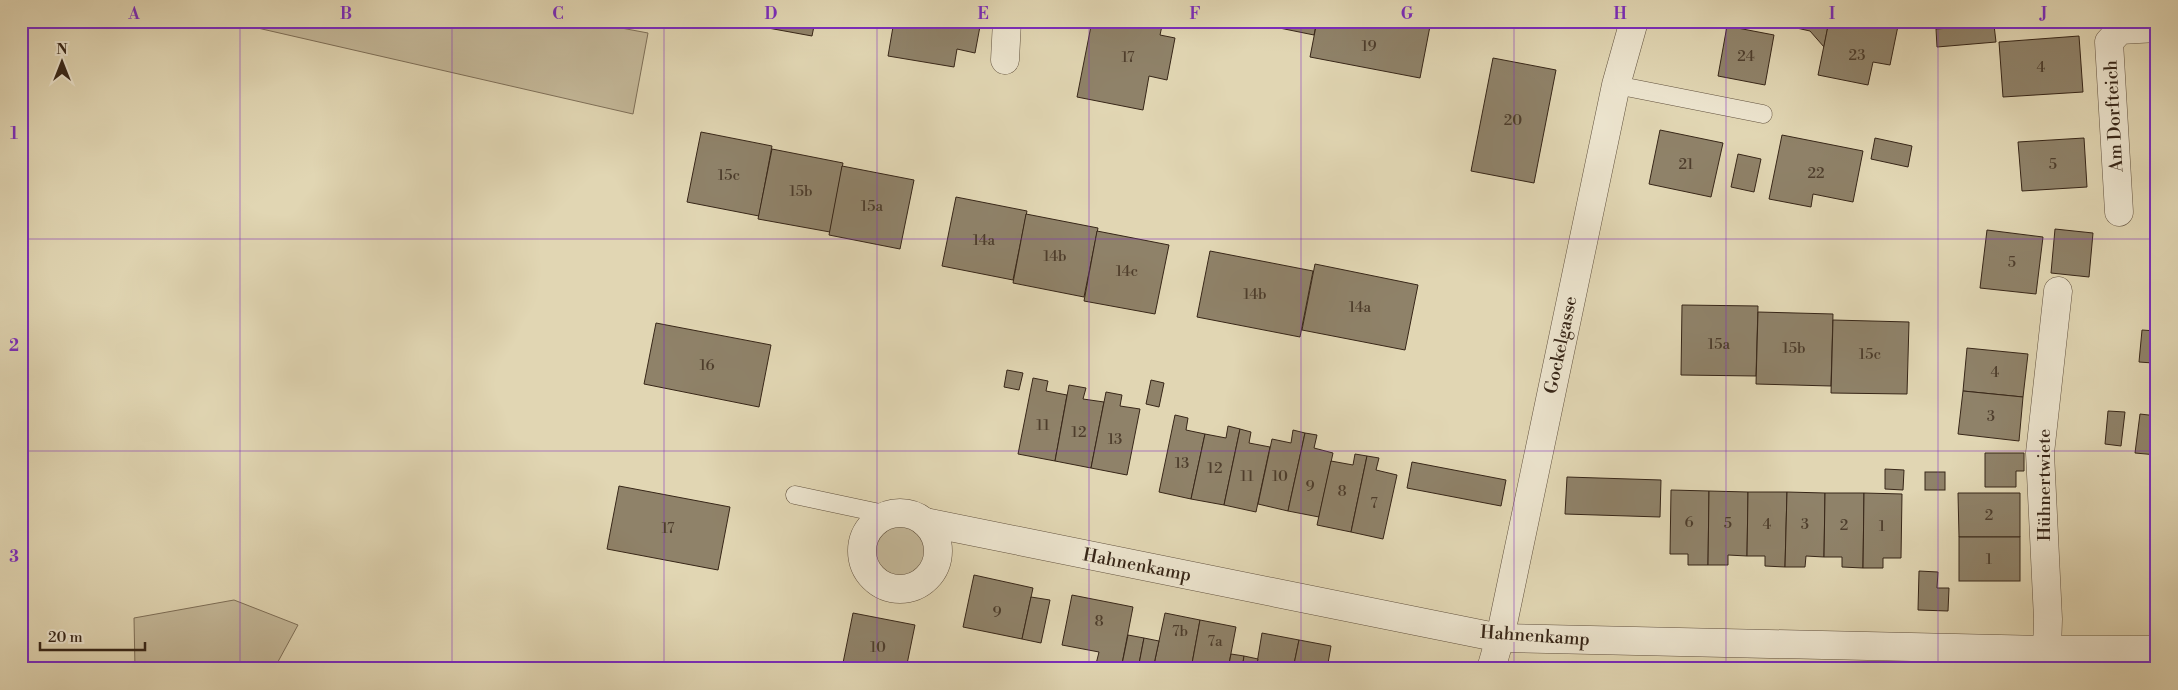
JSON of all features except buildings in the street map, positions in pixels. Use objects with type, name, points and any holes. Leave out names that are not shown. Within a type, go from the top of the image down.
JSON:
[{"type":"street","points":[[1005,60],[1007,21]]},
{"type":"street","name":"Gockelgasse","points":[[1491,669],[1500,638],[1616,85],[1634,21]]},
{"type":"street","name":"Am Dorfteich","points":[[2119,212],[2110,42],[2120,30],[2157,28]]},
{"type":"street","name":"Hühnertwiete","points":[[2047,650],[2048,619],[2040,453],[2058,291]]},
{"type":"street","name":"Hahnenkamp","points":[[889,515],[908,514],[925,522],[1500,638],[2047,650],[2157,650]]},
{"type":"street","points":[[889,515],[877,520],[868,530],[862,542],[861,556],[865,569],[873,580],[885,587],[898,590],[911,588],[923,582],[933,572],[937,560],[938,546],[934,533],[925,522]]},
{"type":"lane","points":[[1616,85],[1763,114]]},
{"type":"lane","points":[[795,495],[889,515]]},
{"type":"shaded area","points":[[227,21],[584,21],[648,33],[633,114]]},
{"type":"shaded area","points":[[895,526],[905,526],[919,533],[926,547],[926,557],[919,571],[905,578],[895,578],[885,574],[878,567],[874,557],[874,547],[878,537],[885,530]]},
{"type":"shaded area","points":[[234,600],[298,625],[274,669],[135,669],[134,618]]}]
